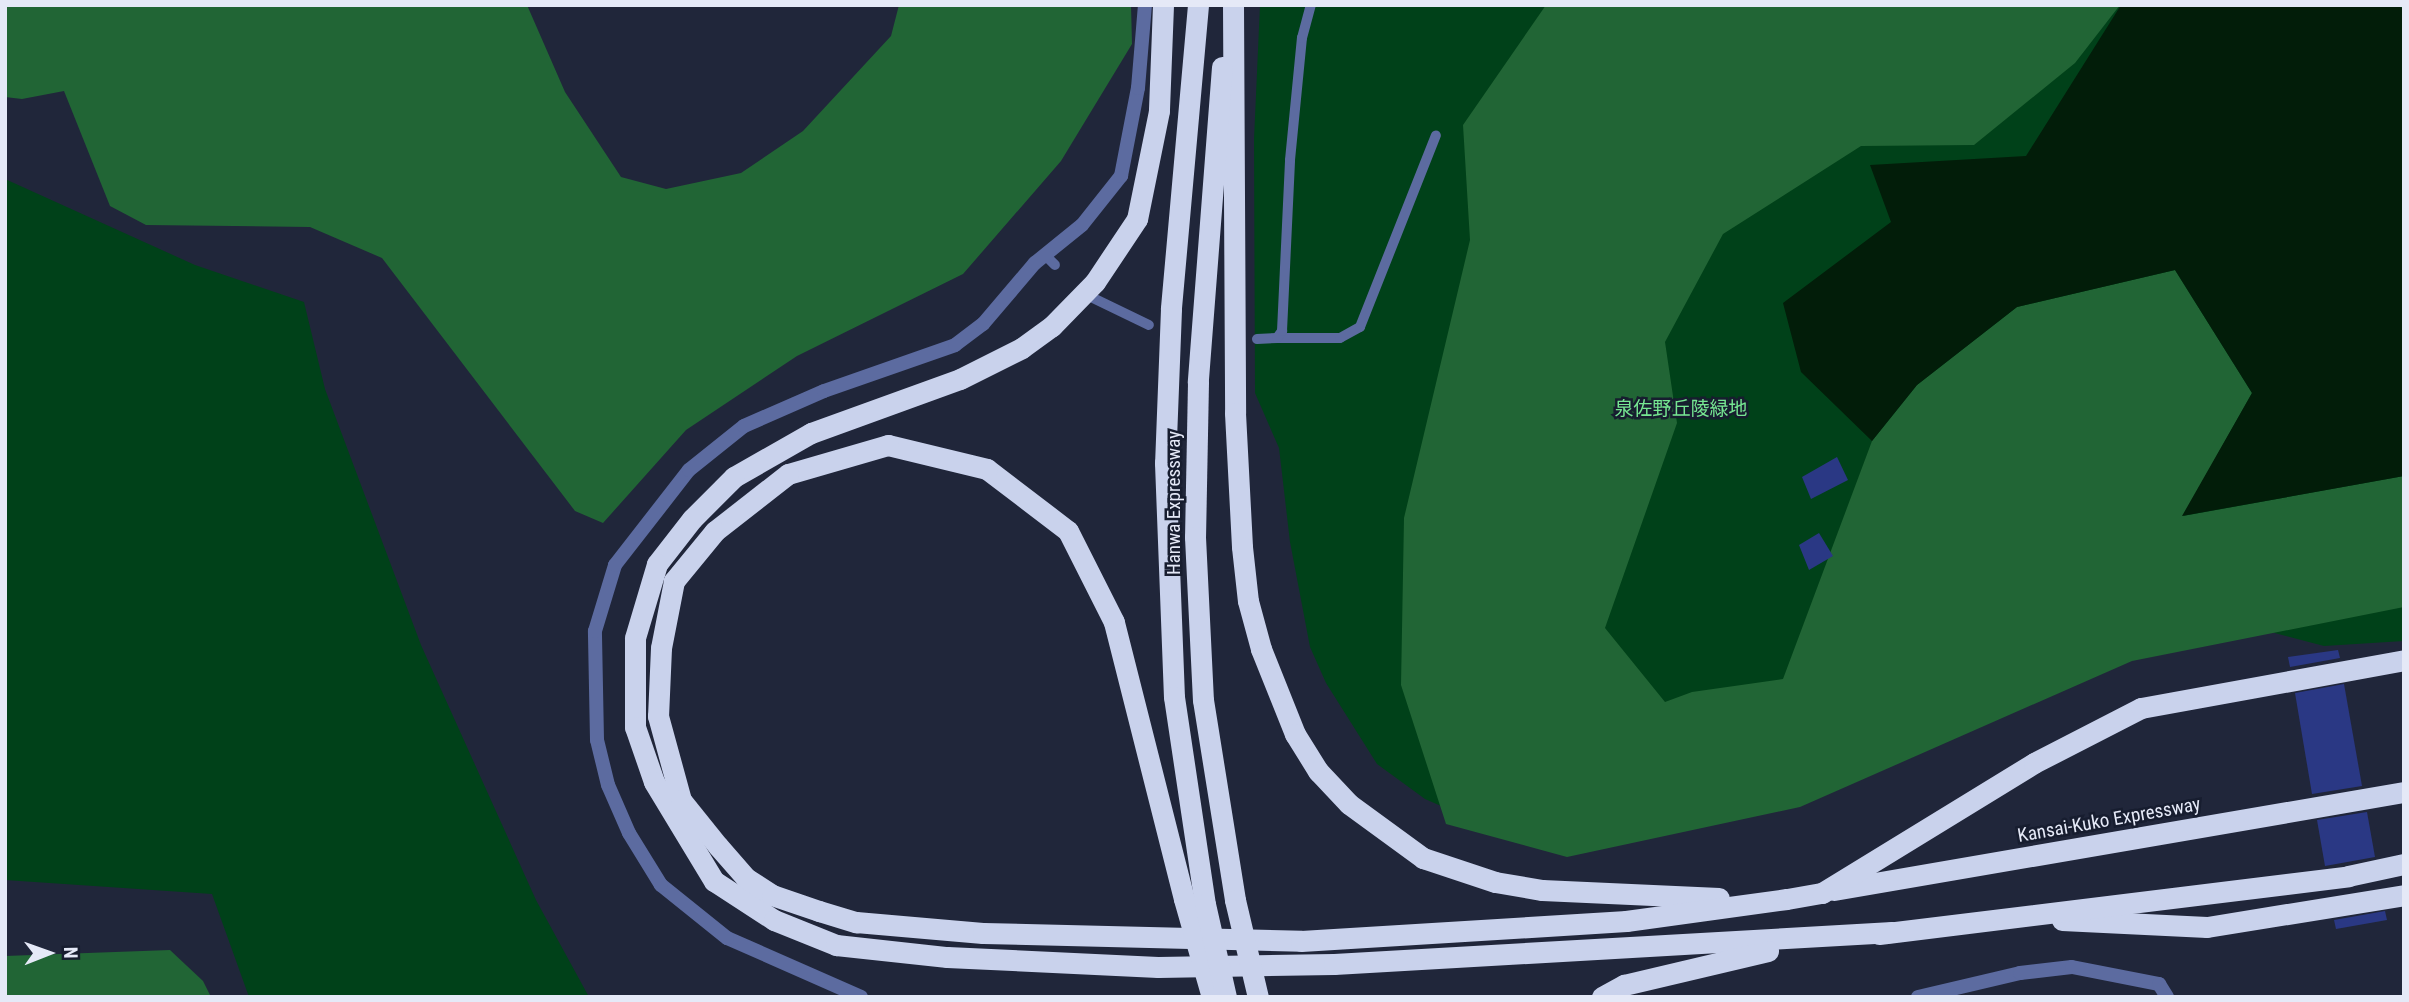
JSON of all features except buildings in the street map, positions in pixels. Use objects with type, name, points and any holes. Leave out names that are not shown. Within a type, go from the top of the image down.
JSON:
[{"type":"highway","points":[[1163,5],[1159,111],[1136,219],[1095,282],[1022,348],[960,379],[811,433],[734,477],[692,519],[657,564],[635,638],[635,727],[654,782],[714,881],[774,920],[836,945],[947,957],[1158,967],[1334,964],[1892,932]]},
{"type":"highway","name":"Hanwa Expressway","points":[[1198,5],[1171,309],[1165,463],[1174,697],[1194,901],[1226,997]]},
{"type":"highway","name":"Hanwa Expressway","points":[[1227,5],[1198,382],[1195,537],[1203,700],[1235,900],[1258,997]]},
{"type":"highway","points":[[1233,5],[1235,413],[1248,601],[1277,696],[1318,771],[1370,822],[1423,858],[1495,882],[1580,894],[1787,899]]},
{"type":"highway","points":[[1212,997],[1194,901],[1114,622],[1068,531],[987,469],[888,445],[788,474],[716,531],[674,581],[661,648],[658,716],[681,800],[746,878],[772,895],[856,922],[1113,939],[1301,941],[1626,921],[1787,899]]},
{"type":"highway","points":[[1822,892],[2034,763],[2141,708],[2404,660]]},
{"type":"highway","name":"Kansai-Kuko Expressway","points":[[1787,899],[2404,792]]},
{"type":"highway","points":[[1602,997],[1624,985],[1739,955],[2005,917],[2348,876],[2404,864]]},
{"type":"highway","points":[[2005,917],[2207,928],[2404,895]]},
{"type":"street","points":[[861,997],[727,938],[661,885],[629,833],[608,785],[597,740],[595,631],[615,565],[689,470],[744,426],[824,391],[955,345],[983,324],[1083,225],[1121,176],[1138,88],[1145,5]]},
{"type":"street","points":[[1918,997],[2020,973],[2072,967],[2159,984],[2167,997]]},
{"type":"lane","points":[[1277,338],[1282,331],[1290,160],[1302,38],[1311,5]]},
{"type":"lane","points":[[1257,339],[1351,336],[1367,319],[1436,135]]},
{"type":"lane","points":[[1093,298],[1149,325]]},
{"type":"green space","points":[[5,5],[527,5],[565,92],[621,177],[666,189],[741,173],[803,131],[891,36],[899,5],[1131,5],[1132,44],[1061,161],[963,274],[797,356],[686,430],[603,523],[575,511],[382,258],[310,227],[146,225],[110,206],[64,91],[22,99],[5,97]]},
{"type":"green space","name":"泉佐野丘陵緑地","points":[[1260,5],[2404,5],[2404,641],[2324,646],[2259,629],[1457,813],[1425,799],[1377,764],[1326,683],[1310,647],[1290,542],[1279,448],[1255,393],[1254,139]]},
{"type":"green space","points":[[1546,5],[2120,5],[2075,63],[1974,145],[1861,146],[1723,234],[1665,342],[1677,423],[1605,628],[1665,702],[1692,692],[1783,679],[1872,441],[1917,385],[2017,307],[2175,270],[2252,393],[2183,516],[2404,476],[2404,607],[2132,661],[1800,807],[1567,857],[1446,824],[1401,685],[1404,518],[1470,240],[1463,125]]},
{"type":"green space","points":[[5,179],[195,265],[304,302],[325,389],[421,645],[536,900],[589,997],[249,997],[212,894],[5,880]]},
{"type":"green space","points":[[170,950],[203,981],[211,997],[5,997],[5,956]]},
{"type":"shaded area","points":[[2121,5],[2396,5],[2404,9],[2404,476],[2182,516],[2252,393],[2175,270],[2017,307],[1917,385],[1872,441],[1801,372],[1783,303],[1891,222],[1870,165],[2026,156]]}]
